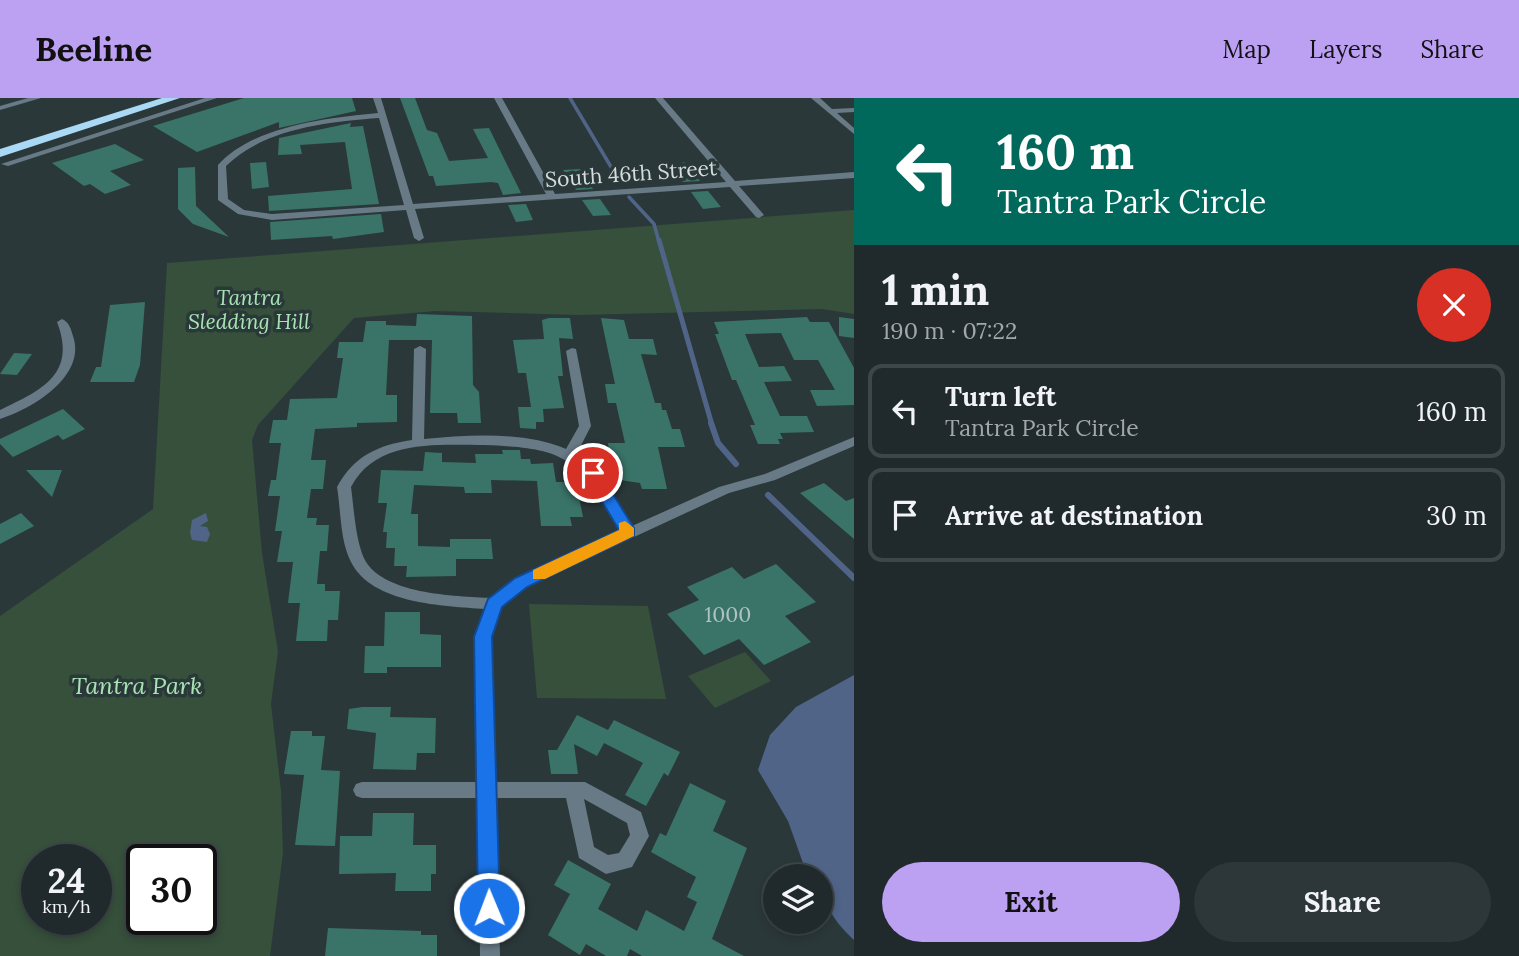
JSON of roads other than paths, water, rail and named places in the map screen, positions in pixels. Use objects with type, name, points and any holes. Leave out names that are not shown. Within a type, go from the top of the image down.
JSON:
[{"type":"highway","points":[[0,144],[148,98]]},
{"type":"highway","points":[[3,158],[174,98]]},
{"type":"street","points":[[0,108],[37,98]]},
{"type":"street","points":[[3,158],[213,98]]},
{"type":"street","points":[[377,98],[419,238]]},
{"type":"street","points":[[498,98],[552,197]]},
{"type":"street","points":[[659,98],[759,215]]},
{"type":"street","points":[[815,98],[854,132]]},
{"type":"street","points":[[830,111],[854,110]]},
{"type":"street","name":"South 46th Street","points":[[382,115],[324,120],[238,150],[222,165],[223,200],[241,212],[272,217],[854,176]]},
{"type":"street","points":[[0,415],[40,395],[62,374],[69,341],[62,322]]},
{"type":"street","points":[[418,442],[420,349]]},
{"type":"street","points":[[569,455],[585,426],[572,351]]},
{"type":"street","points":[[490,956],[483,637],[494,604],[521,583],[629,532],[724,490],[770,477],[854,441]]},
{"type":"street","points":[[494,604],[435,599],[404,593],[378,580],[359,562],[344,487],[356,468],[374,454],[418,442],[534,444],[569,455],[593,473],[629,532]]},
{"type":"street","points":[[362,790],[487,787],[573,789],[585,790],[635,818],[640,836],[625,861],[606,865],[586,852],[573,789]]},
{"type":"water","points":[[206,513],[208,521],[200,526],[207,527],[210,534],[207,542],[192,540],[192,520]]},
{"type":"water","points":[[854,675],[854,940],[833,916],[833,864],[803,864],[788,821],[758,770],[770,735],[796,707]]},
{"type":"waterway","points":[[570,98],[620,182]]},
{"type":"waterway","points":[[629,197],[654,224],[659,242]]},
{"type":"waterway","points":[[659,240],[712,425]]},
{"type":"waterway","points":[[711,423],[718,443],[736,464]]},
{"type":"waterway","points":[[768,495],[854,578]]},
{"type":"park label","name":"Tantra Sledding Hill","points":[[249,310]]},
{"type":"park label","name":"Tantra Park","points":[[137,686]]}]
